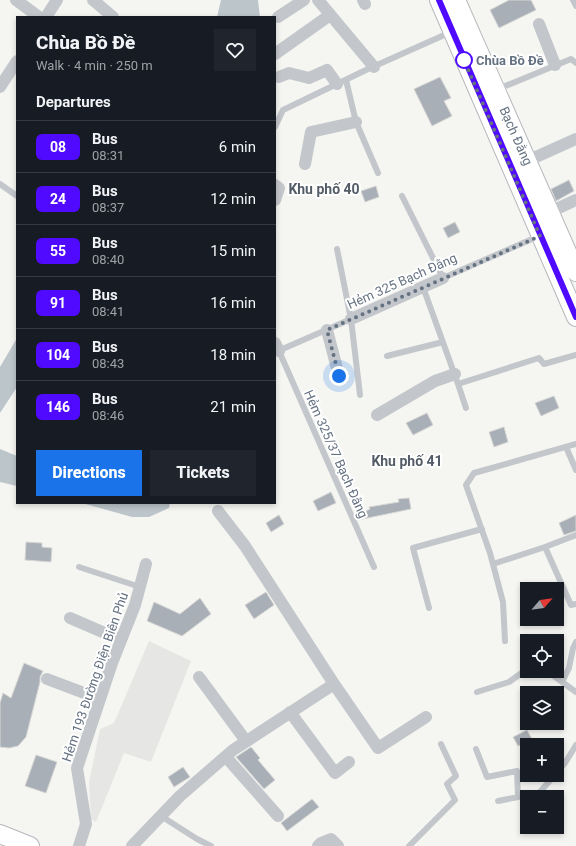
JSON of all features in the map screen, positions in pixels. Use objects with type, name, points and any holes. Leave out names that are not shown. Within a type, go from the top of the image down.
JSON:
[{"type":"main road","name":"Bạch Đằng","points":[[439,0],[576,317]]},
{"type":"main road","name":"Bạch Đằng","points":[[456,0],[576,272]]},
{"type":"main road","points":[[533,219],[550,212]]},
{"type":"main road","points":[[0,834],[30,846]]},
{"type":"street","points":[[16,0],[39,16]]},
{"type":"street","points":[[47,16],[57,0]]},
{"type":"street","points":[[93,0],[113,16]]},
{"type":"street","points":[[278,17],[304,0]]},
{"type":"street","points":[[318,0],[374,67]]},
{"type":"street","points":[[276,53],[330,15]]},
{"type":"street","points":[[539,24],[555,65]]},
{"type":"street","points":[[0,87],[13,76],[16,65]]},
{"type":"street","points":[[279,77],[289,74],[309,78],[326,70],[341,82]]},
{"type":"street","points":[[305,164],[311,132],[356,122]]},
{"type":"street","points":[[527,161],[576,139]]},
{"type":"street","points":[[276,186],[279,188],[276,197]]},
{"type":"street","points":[[550,212],[576,200]]},
{"type":"street","name":"Hẻm 325 Bạch Đằng","points":[[351,319],[443,278]]},
{"type":"street","points":[[327,330],[339,376]]},
{"type":"street","points":[[377,415],[435,382],[456,379]]},
{"type":"street","points":[[218,511],[245,546],[334,684],[378,748],[426,717]]},
{"type":"street","name":"Hẻm 193 Đường Điện Biên Phủ","points":[[79,846],[86,824],[77,768],[100,699],[135,605],[146,564]]},
{"type":"street","points":[[70,618],[121,640]]},
{"type":"street","points":[[199,677],[246,741]]},
{"type":"street","points":[[47,679],[100,699]]},
{"type":"street","points":[[132,846],[180,796],[226,757],[246,741],[334,684]]},
{"type":"street","points":[[290,712],[335,773],[348,762]]},
{"type":"street","points":[[226,757],[278,816]]},
{"type":"street","points":[[318,846],[321,843],[331,839],[338,846]]},
{"type":"lane","points":[[573,0],[576,6]]},
{"type":"lane","points":[[276,125],[283,110],[452,32]]},
{"type":"lane","points":[[496,90],[571,59],[576,63]]},
{"type":"lane","points":[[341,82],[378,173]]},
{"type":"lane","points":[[0,184],[16,195]]},
{"type":"lane","points":[[402,196],[443,278]]},
{"type":"lane","name":"Hẻm 325 Bạch Đằng","points":[[443,278],[540,236]]},
{"type":"lane","points":[[337,249],[351,319],[360,395]]},
{"type":"lane","points":[[423,287],[466,408]]},
{"type":"lane","name":"Hẻm 325 Bạch Đằng","points":[[276,349],[327,330],[351,319]]},
{"type":"lane","points":[[387,356],[443,342]]},
{"type":"lane","name":"Hẻm 325/37 Bạch Đằng","points":[[276,349],[374,567]]},
{"type":"lane","points":[[456,379],[539,358],[544,364],[576,355]]},
{"type":"lane","points":[[505,641],[503,602],[482,529],[466,485],[474,473],[576,444]]},
{"type":"lane","points":[[566,447],[576,470]]},
{"type":"lane","points":[[429,608],[413,548],[482,529]]},
{"type":"lane","points":[[493,564],[576,535]]},
{"type":"lane","points":[[545,547],[571,605],[576,604]]},
{"type":"lane","points":[[79,567],[140,587]]},
{"type":"lane","points":[[562,682],[569,668],[573,648],[576,642]]},
{"type":"lane","points":[[477,692],[509,682],[520,674]]},
{"type":"lane","points":[[557,678],[576,692]]},
{"type":"lane","points":[[409,846],[455,800],[446,784],[456,776],[441,744]]},
{"type":"lane","points":[[564,764],[576,745]]},
{"type":"lane","points":[[476,749],[487,777],[517,771],[518,797]]},
{"type":"lane","points":[[498,801],[538,794],[549,782]]},
{"type":"lane","points":[[161,816],[197,839],[211,846]]},
{"type":"shaded area","points":[[221,0],[258,0],[260,16],[217,16]]},
{"type":"shaded area","points":[[16,340],[16,389],[0,413],[0,367]]},
{"type":"shaded area","points":[[0,449],[16,456],[16,486],[0,482]]},
{"type":"shaded area","points":[[86,504],[170,504],[169,508],[149,517],[132,517]]},
{"type":"shaded area","points":[[149,641],[191,661],[151,762],[124,753],[96,822],[91,819],[89,782],[100,729],[114,723]]},
{"type":"building","points":[[509,0],[531,0],[536,10],[499,28],[490,10]]},
{"type":"building","points":[[440,77],[451,98],[444,101],[452,116],[432,126],[414,89]]},
{"type":"building","points":[[569,180],[574,191],[556,201],[551,189]]},
{"type":"building","points":[[376,186],[379,197],[365,202],[361,191]]},
{"type":"building","points":[[455,222],[460,232],[448,238],[443,228]]},
{"type":"building","points":[[554,396],[559,408],[541,416],[535,403]]},
{"type":"building","points":[[427,413],[433,425],[413,435],[406,423]]},
{"type":"building","points":[[504,427],[508,442],[494,447],[489,432]]},
{"type":"building","points":[[331,492],[336,503],[318,511],[313,501]]},
{"type":"building","points":[[409,498],[411,509],[358,520],[356,516],[370,509],[369,507],[399,502],[398,499]]},
{"type":"building","points":[[279,515],[284,524],[271,532],[266,523]]},
{"type":"building","points":[[576,515],[576,531],[564,535],[559,523]]},
{"type":"building","points":[[26,542],[42,543],[42,547],[52,548],[51,562],[25,560]]},
{"type":"building","points":[[266,592],[274,605],[254,619],[245,605]]},
{"type":"building","points":[[200,598],[211,614],[182,636],[147,621],[154,602],[180,614]]},
{"type":"building","points":[[24,663],[43,671],[40,677],[26,737],[18,746],[9,748],[0,747],[0,703],[3,693],[11,698]]},
{"type":"building","points":[[527,730],[531,738],[520,738],[520,745],[518,746],[513,737]]},
{"type":"building","points":[[251,747],[260,758],[258,760],[275,780],[264,789],[236,757]]},
{"type":"building","points":[[36,755],[57,762],[46,793],[25,786]]},
{"type":"building","points":[[183,767],[190,777],[174,787],[168,777]]},
{"type":"building","points":[[312,799],[319,807],[287,831],[281,823]]},
{"type":"bus line","name":"08","points":[[439,0],[576,317]]},
{"type":"place","name":"Chùa Bồ Đề","points":[[464,60]]},
{"type":"district","name":"Khu phố 40","points":[[324,189]]},
{"type":"district","name":"Khu phố 41","points":[[407,461]]},
{"type":"route","points":[[339,376],[327,330],[540,236],[464,60]]}]
